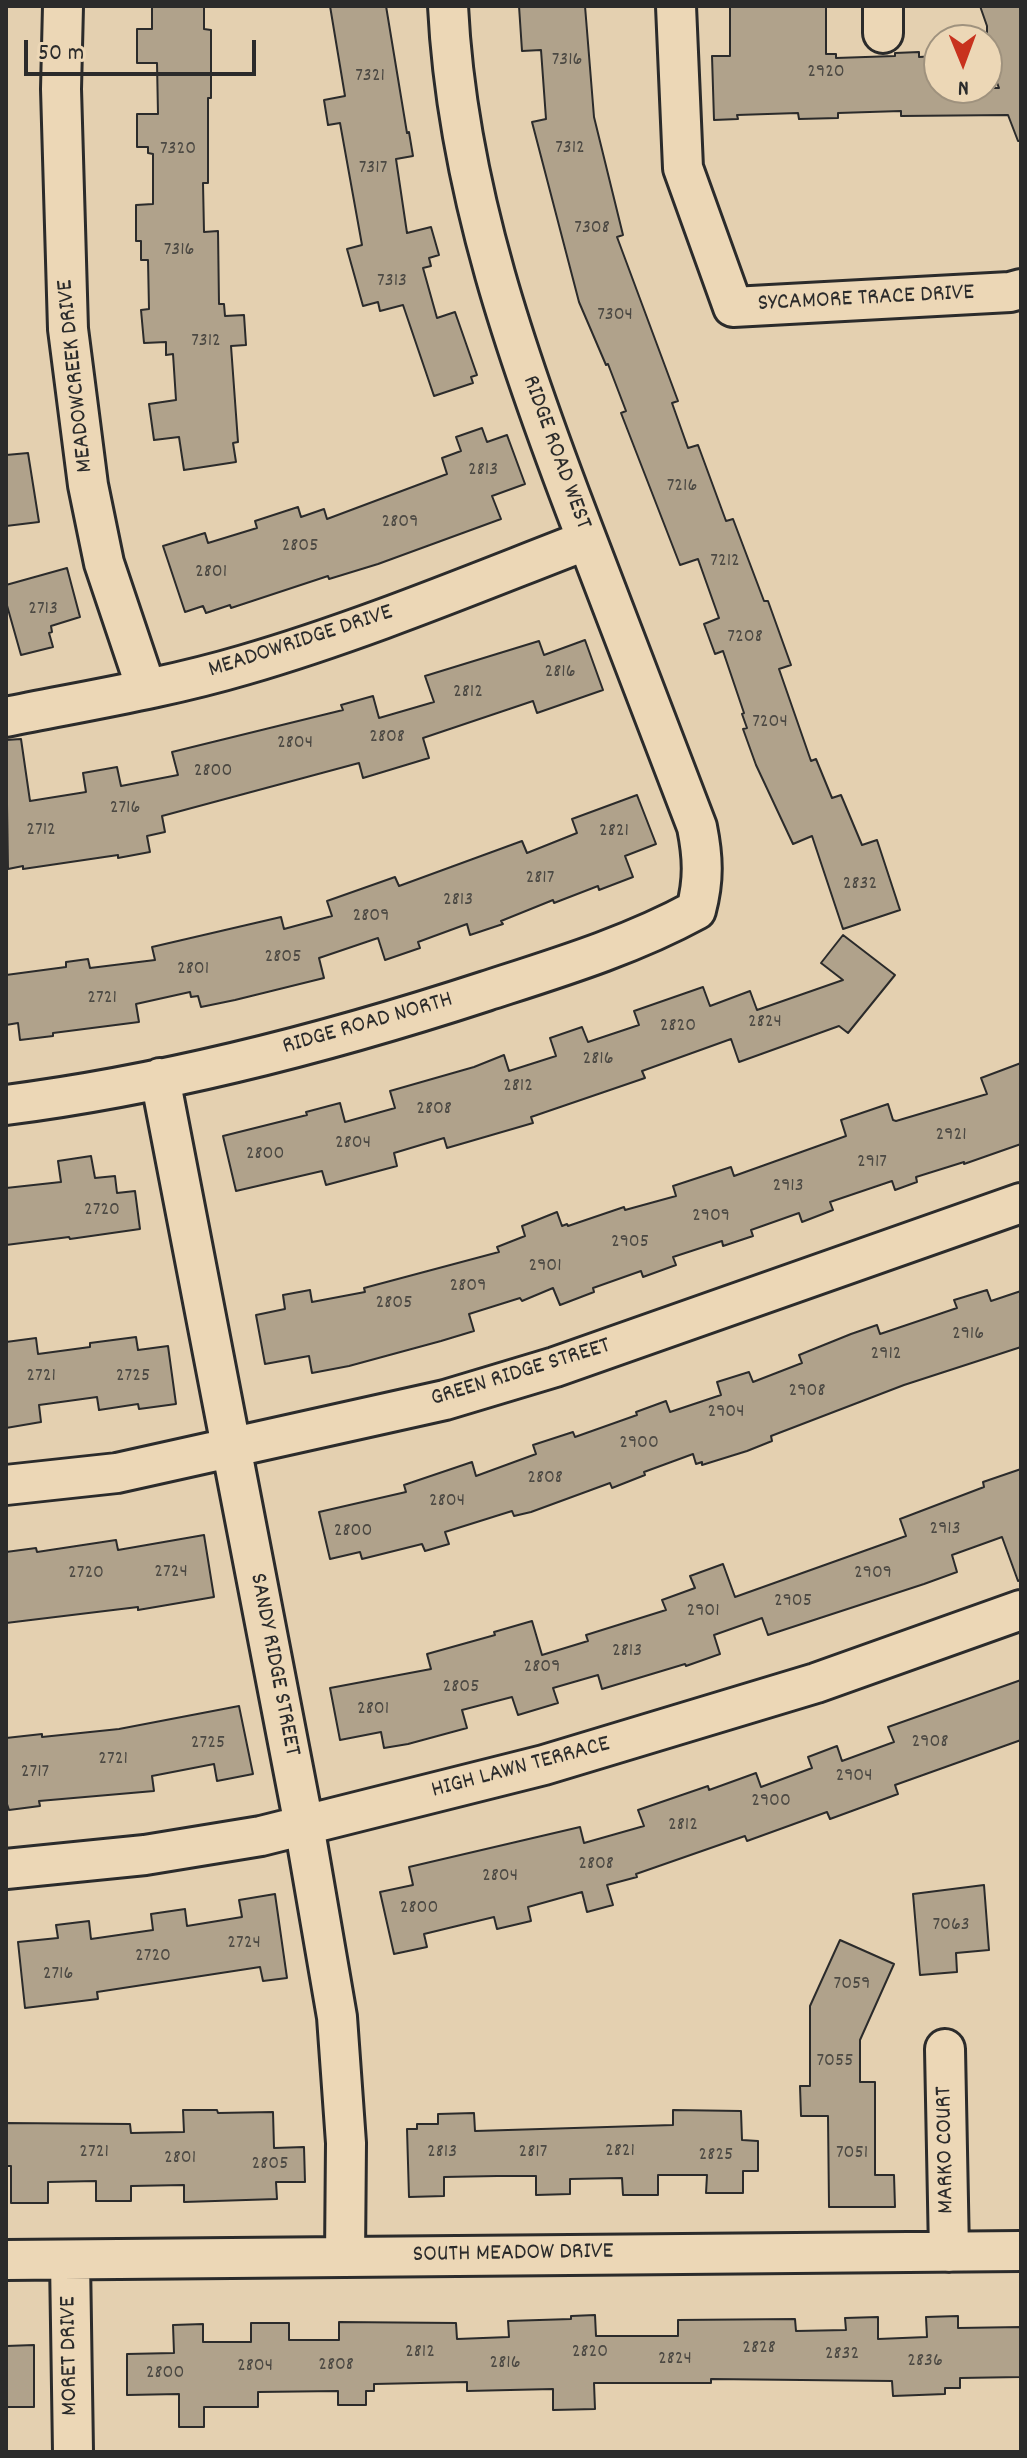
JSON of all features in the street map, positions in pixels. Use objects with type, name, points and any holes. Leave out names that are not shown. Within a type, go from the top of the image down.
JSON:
[{"type":"street","name":"MEADOWCREEK DRIVE","points":[[63,6],[61,89],[68,329],[88,485],[104,563],[146,688]]},
{"type":"street","name":"RIDGE ROAD WEST","points":[[448,6],[451,63],[460,125],[488,253],[545,430],[697,827],[704,858],[702,887]]},
{"type":"street","name":"SYCAMORE TRACE DRIVE","points":[[676,6],[683,168],[733,307],[1021,289]]},
{"type":"street","name":"MEADOWRIDGE DRIVE","points":[[6,717],[243,665],[368,625],[587,540]]},
{"type":"street","name":"RIDGE ROAD NORTH","points":[[6,1105],[80,1095],[160,1078],[377,1026],[660,930],[696,910],[702,887]]},
{"type":"street","name":"SANDY RIDGE STREET","points":[[160,1078],[304,1825],[337,2017],[346,2143],[345,2257]]},
{"type":"street","name":"GREEN RIDGE STREET","points":[[6,1485],[117,1473],[445,1400],[555,1367],[1021,1203]]},
{"type":"street","name":"HIGH LAWN TERRACE","points":[[6,1869],[145,1855],[261,1836],[544,1765],[816,1683],[1021,1610]]},
{"type":"street","name":"MARKO COURT","points":[[945,2049],[949,2252]]},
{"type":"street","name":"SOUTH MEADOW DRIVE","points":[[6,2260],[1021,2251]]},
{"type":"street","name":"MORET DRIVE","points":[[70,2260],[73,2452]]},
{"type":"building","points":[[152,6],[204,6],[204,29],[211,30],[211,98],[208,98],[208,183],[203,183],[204,232],[218,231],[219,304],[224,304],[225,316],[244,315],[246,345],[231,346],[238,442],[233,443],[236,462],[184,470],[179,437],[154,440],[149,404],[176,400],[173,354],[166,355],[166,342],[144,343],[141,310],[149,309],[148,260],[141,260],[141,241],[136,241],[136,205],[153,204],[153,154],[148,153],[148,147],[137,147],[137,114],[158,114],[157,63],[137,63],[137,29],[152,29]]},
{"type":"building","points":[[330,6],[386,6],[413,156],[396,159],[407,233],[431,227],[439,255],[429,258],[431,266],[423,268],[437,318],[455,312],[477,375],[471,377],[473,383],[434,396],[403,305],[380,311],[378,302],[363,306],[347,249],[362,245],[340,123],[328,125],[324,100],[345,96]]},
{"type":"building","points":[[519,6],[585,6],[594,117],[623,235],[617,237],[678,401],[672,403],[688,448],[698,445],[726,521],[733,519],[764,601],[768,601],[791,665],[779,669],[811,761],[816,759],[832,798],[841,795],[862,845],[877,840],[900,910],[843,929],[812,836],[793,844],[756,765],[743,729],[747,728],[744,713],[723,651],[715,654],[704,624],[719,618],[698,559],[680,565],[621,413],[626,411],[608,364],[579,302],[532,122],[546,119],[541,50],[522,51]]},
{"type":"building","points":[[730,6],[826,6],[826,54],[836,54],[836,58],[919,52],[919,57],[923,57],[923,104],[1003,104],[1003,24],[986,24],[980,6],[1021,6],[1021,141],[1018,141],[1008,115],[901,116],[901,111],[838,113],[838,118],[799,119],[798,113],[737,115],[738,119],[714,120],[712,56],[730,56]]},
{"type":"building","points":[[482,428],[487,442],[507,435],[525,484],[492,496],[501,519],[378,564],[329,579],[328,576],[231,608],[230,605],[206,613],[203,606],[185,612],[163,546],[205,533],[208,543],[257,528],[255,521],[298,507],[301,517],[324,509],[327,519],[447,474],[442,458],[461,451],[456,437]]},
{"type":"building","points":[[28,453],[39,522],[6,526],[6,455]]},
{"type":"building","points":[[67,568],[80,617],[51,626],[52,632],[49,633],[53,647],[21,655],[6,602],[6,585]]},
{"type":"building","points":[[585,640],[603,690],[537,713],[533,701],[423,738],[429,758],[363,778],[359,763],[162,816],[165,832],[147,836],[150,852],[8,869],[6,740],[21,739],[30,801],[86,792],[83,773],[117,767],[121,786],[178,775],[172,752],[343,710],[341,705],[373,696],[379,718],[434,702],[425,676],[539,641],[544,655]]},
{"type":"building","points":[[637,795],[656,844],[625,856],[633,877],[599,890],[598,886],[554,903],[553,900],[501,921],[503,924],[470,935],[467,924],[418,942],[420,948],[385,960],[378,938],[319,958],[324,978],[235,1000],[201,1007],[198,996],[191,997],[190,992],[136,1004],[139,1022],[20,1040],[18,1023],[6,1025],[6,975],[66,967],[66,962],[88,959],[90,968],[155,960],[152,947],[281,917],[284,929],[332,916],[327,901],[395,877],[399,886],[522,841],[527,853],[577,833],[572,819]]},
{"type":"building","points":[[843,935],[895,975],[848,1033],[839,1026],[739,1062],[731,1039],[642,1071],[645,1078],[531,1117],[533,1123],[447,1148],[444,1138],[394,1153],[397,1166],[326,1185],[322,1171],[236,1191],[223,1136],[307,1115],[306,1112],[340,1103],[345,1122],[395,1108],[390,1091],[474,1067],[504,1055],[509,1071],[556,1056],[550,1038],[582,1027],[588,1042],[639,1025],[634,1011],[703,987],[710,1006],[750,991],[757,1010],[843,980],[821,963]]},
{"type":"building","points":[[1021,1063],[1021,1144],[916,1177],[917,1182],[895,1190],[892,1181],[830,1202],[833,1210],[802,1222],[799,1213],[751,1230],[753,1236],[723,1246],[722,1241],[673,1257],[676,1265],[643,1277],[641,1271],[593,1288],[594,1292],[560,1305],[553,1288],[522,1301],[520,1298],[469,1314],[474,1331],[441,1341],[312,1373],[309,1356],[265,1364],[256,1315],[285,1309],[283,1295],[310,1290],[312,1302],[365,1292],[364,1288],[499,1252],[497,1247],[525,1236],[522,1226],[557,1212],[562,1226],[568,1226],[624,1207],[625,1210],[676,1196],[673,1186],[731,1167],[734,1176],[846,1136],[841,1120],[888,1104],[896,1121],[987,1094],[981,1078]]},
{"type":"building","points":[[91,1156],[95,1178],[115,1176],[117,1193],[135,1191],[140,1229],[6,1245],[6,1188],[61,1182],[58,1161]]},
{"type":"building","points":[[987,1290],[991,1301],[1021,1291],[1021,1347],[904,1385],[771,1436],[772,1441],[747,1451],[702,1465],[702,1462],[696,1464],[693,1454],[612,1488],[610,1483],[531,1512],[514,1516],[512,1511],[445,1532],[449,1544],[425,1551],[422,1544],[362,1559],[360,1552],[330,1559],[319,1512],[406,1492],[404,1485],[472,1462],[476,1476],[536,1454],[533,1445],[573,1432],[575,1437],[666,1401],[670,1412],[721,1395],[717,1382],[749,1372],[753,1382],[802,1363],[799,1355],[851,1334],[877,1325],[880,1334],[957,1308],[954,1300]]},
{"type":"building","points":[[136,1337],[138,1350],[168,1346],[176,1404],[139,1409],[138,1404],[99,1410],[97,1397],[39,1405],[41,1422],[6,1428],[6,1342],[36,1338],[38,1354]]},
{"type":"building","points":[[1021,1469],[1021,1580],[1018,1581],[1002,1537],[952,1555],[957,1572],[924,1584],[768,1635],[762,1618],[714,1635],[720,1654],[686,1666],[602,1689],[598,1675],[553,1688],[558,1703],[518,1715],[512,1697],[462,1710],[467,1728],[408,1744],[384,1748],[381,1732],[340,1740],[330,1688],[431,1669],[427,1654],[532,1621],[542,1655],[588,1641],[586,1635],[666,1610],[662,1600],[695,1588],[690,1576],[723,1564],[735,1597],[906,1536],[900,1519],[984,1487],[983,1482]]},
{"type":"building","points":[[204,1535],[214,1597],[138,1610],[138,1607],[6,1623],[6,1552],[36,1548],[37,1552],[116,1540],[118,1550]]},
{"type":"building","points":[[1021,1680],[1021,1740],[895,1785],[898,1794],[830,1819],[827,1812],[747,1841],[745,1836],[636,1874],[637,1877],[607,1885],[613,1905],[587,1912],[582,1892],[528,1907],[531,1921],[497,1929],[494,1917],[424,1934],[427,1947],[394,1954],[380,1892],[413,1885],[409,1867],[580,1827],[584,1843],[644,1826],[638,1810],[756,1773],[761,1787],[812,1768],[808,1757],[837,1746],[842,1761],[894,1742],[888,1727]]},
{"type":"building","points":[[239,1706],[253,1774],[217,1781],[214,1764],[152,1776],[154,1791],[39,1801],[40,1806],[9,1810],[6,1801],[6,1738],[119,1729]]},
{"type":"building","points":[[984,1885],[989,1950],[956,1953],[957,1972],[920,1975],[913,1894]]},
{"type":"building","points":[[275,1894],[287,1978],[263,1981],[260,1967],[97,1992],[98,1999],[25,2008],[18,1942],[58,1938],[56,1925],[89,1921],[91,1939],[153,1930],[151,1914],[185,1909],[187,1926],[242,1917],[239,1900]]},
{"type":"building","points":[[840,1940],[894,1964],[860,2040],[860,2082],[875,2082],[875,2175],[894,2175],[895,2207],[829,2207],[828,2116],[801,2116],[800,2086],[810,2086],[810,2006]]},
{"type":"building","points":[[183,2110],[273,2112],[274,2148],[304,2147],[305,2182],[276,2182],[277,2199],[184,2202],[184,2185],[131,2186],[131,2201],[96,2201],[96,2181],[48,2182],[48,2203],[11,2203],[11,2166],[6,2166],[6,2123],[130,2124],[131,2133],[184,2132]]},
{"type":"building","points":[[673,2110],[741,2111],[742,2140],[758,2141],[758,2171],[743,2171],[743,2193],[706,2193],[707,2175],[658,2175],[658,2195],[623,2195],[622,2178],[570,2179],[570,2194],[536,2195],[536,2176],[497,2176],[444,2177],[444,2196],[409,2197],[407,2129],[417,2129],[417,2124],[438,2124],[438,2114],[474,2113],[475,2131],[673,2125]]},
{"type":"building","points":[[595,2315],[596,2336],[678,2336],[678,2320],[795,2319],[796,2331],[846,2330],[845,2318],[878,2317],[878,2339],[927,2337],[926,2317],[958,2316],[958,2328],[1021,2327],[1021,2377],[960,2378],[960,2388],[945,2388],[945,2394],[893,2396],[892,2381],[711,2379],[711,2383],[594,2383],[595,2409],[553,2410],[553,2389],[467,2391],[467,2382],[374,2384],[374,2391],[366,2391],[366,2405],[338,2405],[338,2391],[258,2392],[258,2407],[204,2407],[204,2427],[179,2427],[179,2394],[127,2395],[127,2354],[174,2353],[173,2325],[203,2324],[203,2342],[251,2342],[251,2323],[289,2323],[289,2340],[339,2340],[339,2322],[456,2323],[457,2339],[509,2337],[508,2321]]},
{"type":"building","points":[[34,2345],[34,2407],[6,2407],[6,2346]]}]
